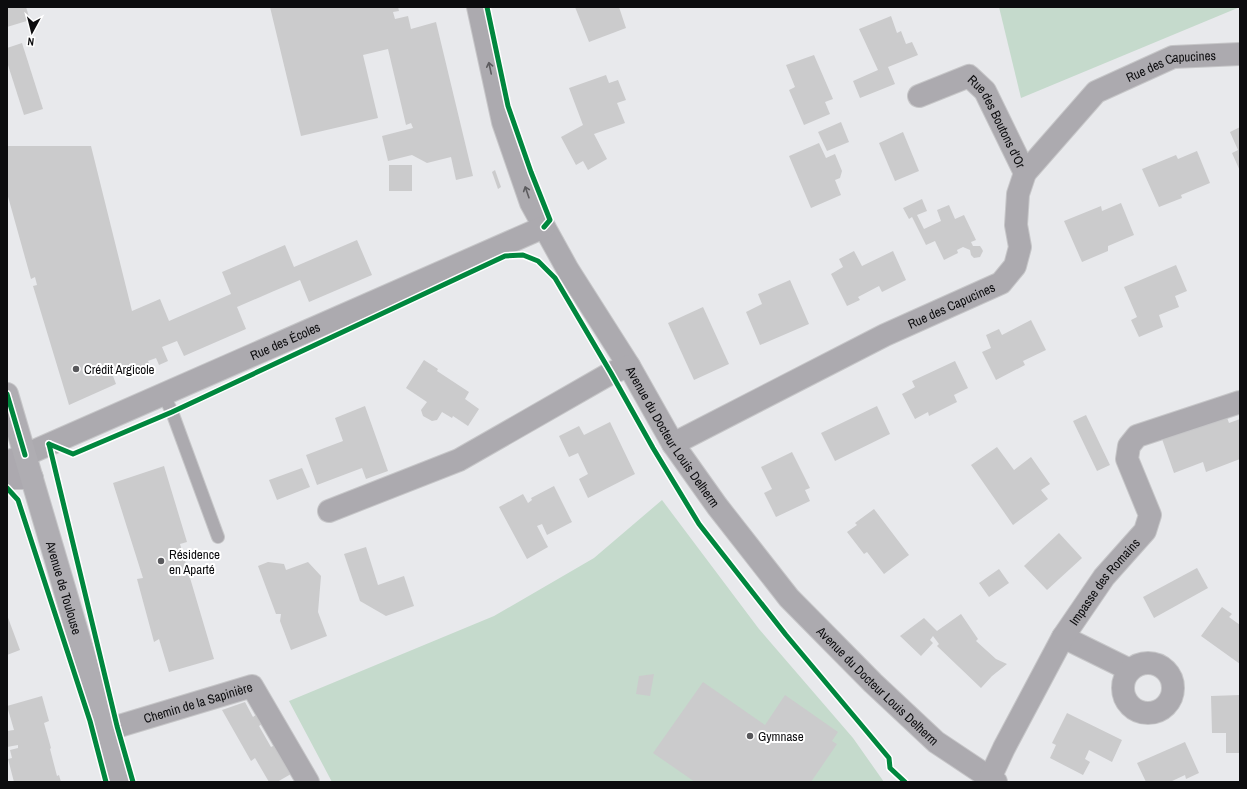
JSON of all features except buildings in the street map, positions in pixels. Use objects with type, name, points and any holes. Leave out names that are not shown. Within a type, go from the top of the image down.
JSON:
[{"type":"main road","name":"Avenue de Toulouse","points":[[7,394],[16,458],[32,478],[106,730],[119,782]]},
{"type":"street","name":"Avenue du Docteur Louis Delherm","points":[[478,7],[503,122],[531,203],[568,270],[629,366],[673,444],[717,506],[788,598],[873,683],[936,742],[993,780]]},
{"type":"street","name":"Rue des Capucines","points":[[673,444],[885,335],[1001,283],[1015,266],[1020,247],[1016,226],[1018,194],[1025,173],[1096,92],[1173,57],[1240,54]]},
{"type":"street","name":"Rue des Boutons d'Or","points":[[919,96],[968,76],[985,91],[1025,173]]},
{"type":"street","name":"Rue des Écoles","points":[[16,458],[544,227]]},
{"type":"street","points":[[329,511],[459,460],[612,373],[629,366]]},
{"type":"street","name":"Impasse des Romains","points":[[993,780],[1004,748],[1063,637],[1104,576],[1145,531],[1150,515],[1127,459],[1129,446],[1137,436],[1240,402]]},
{"type":"street","points":[[7,478],[32,478]]},
{"type":"street","points":[[1063,637],[1130,670]]},
{"type":"street","name":"Chemin de la Sapinière","points":[[106,730],[252,686],[308,782]]},
{"type":"lane","points":[[164,394],[218,537]]},
{"type":"green space","points":[[999,7],[1240,7],[1021,98]]},
{"type":"green space","points":[[662,500],[759,629],[853,738],[884,782],[332,782],[289,701],[494,616],[594,558]]},
{"type":"cycle path","points":[[487,7],[508,106],[531,172],[550,220],[544,227]]},
{"type":"cycle path","points":[[49,444],[73,454],[172,412],[505,256],[523,255],[538,261],[555,278],[653,448],[699,524],[786,635],[889,758],[890,768],[905,782]]},
{"type":"cycle path","points":[[7,394],[25,455]]},
{"type":"cycle path","points":[[49,444],[117,726],[133,782]]},
{"type":"cycle path","points":[[7,488],[18,500],[90,721],[106,782]]},
{"type":"place","name":"Crédit Argicole","points":[[76,369]]},
{"type":"place","name":"Résidence en Aparté","points":[[161,561]]},
{"type":"place","name":"Gymnase","points":[[750,736]]}]
